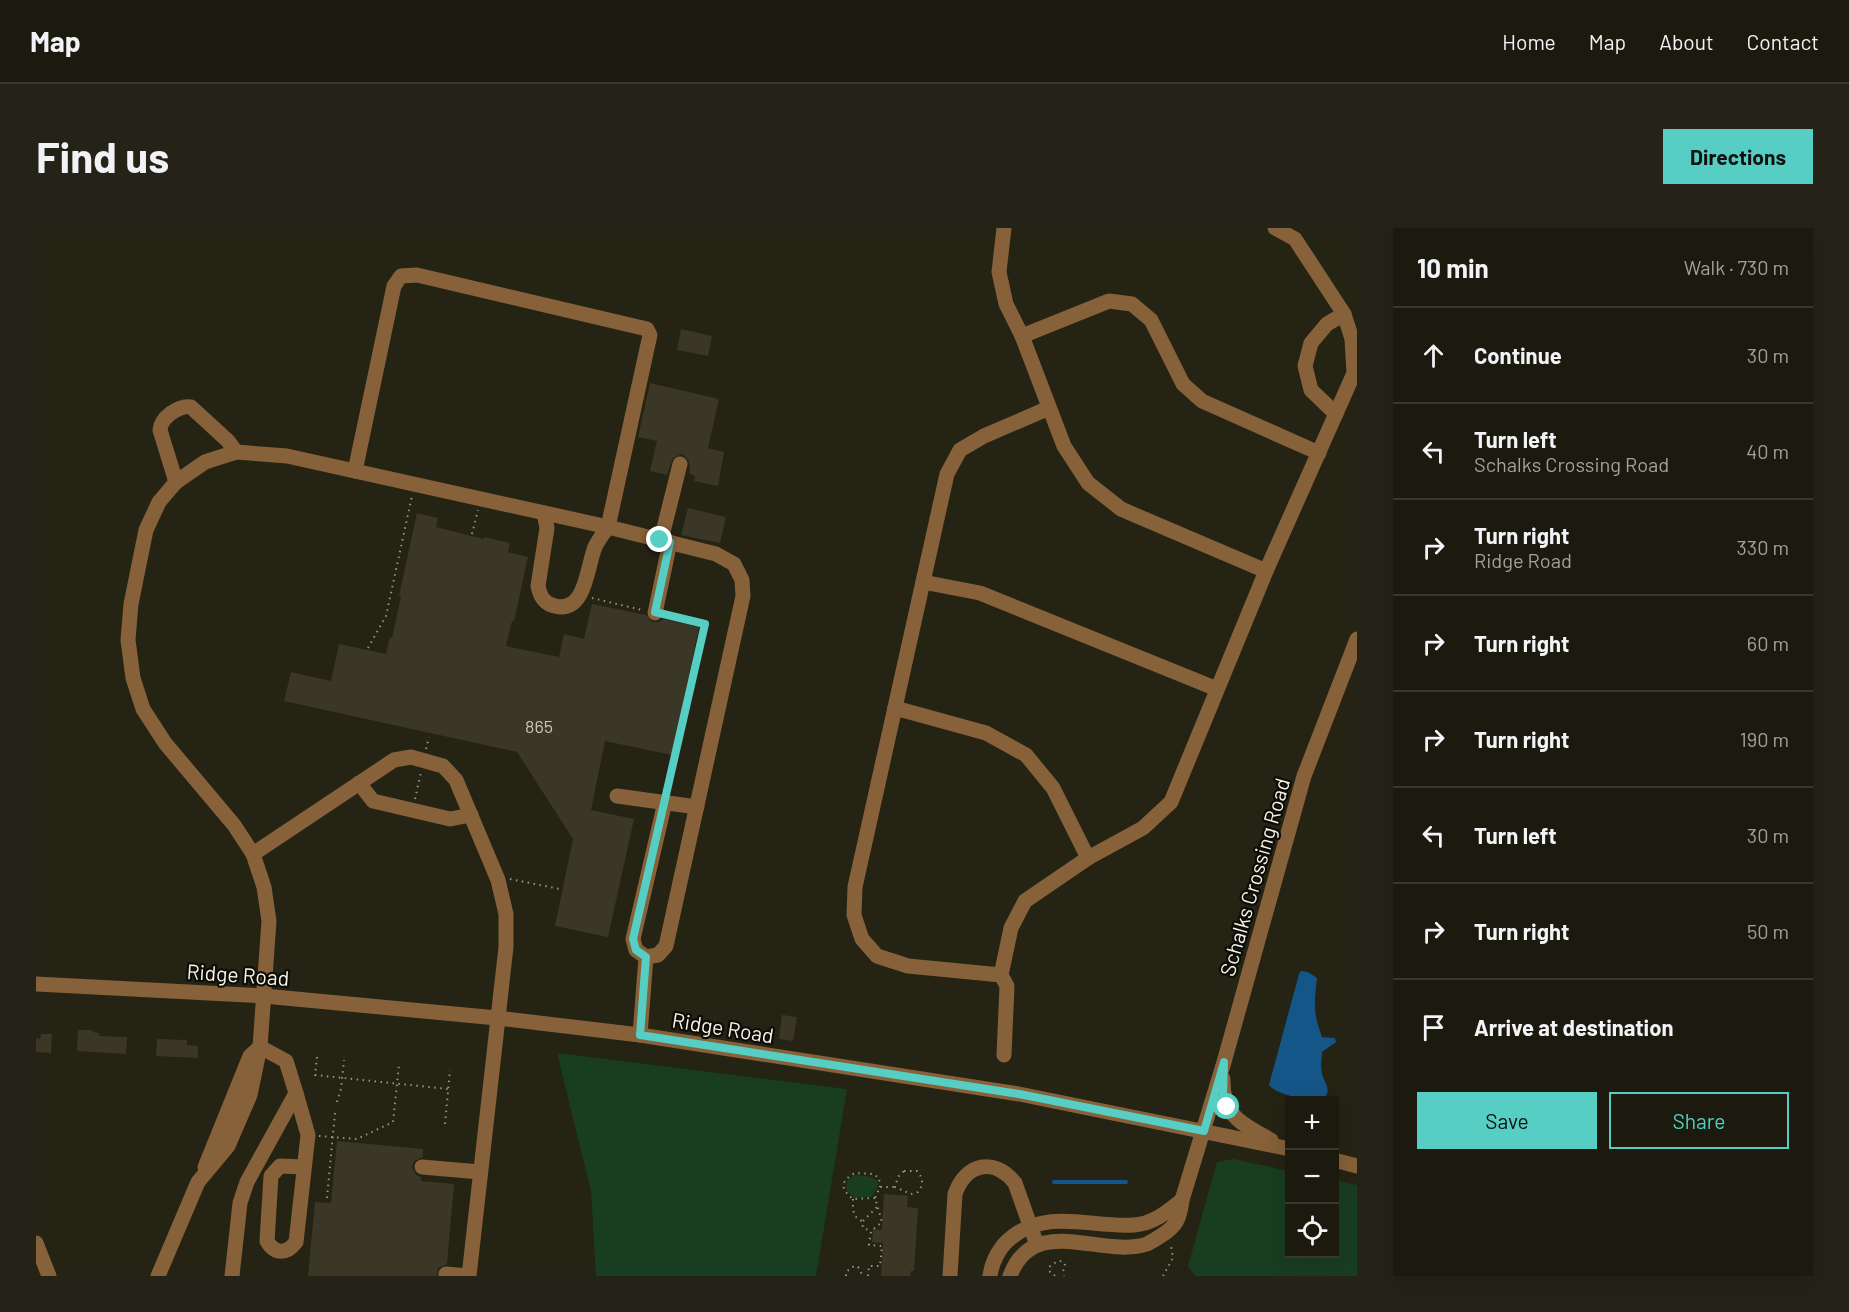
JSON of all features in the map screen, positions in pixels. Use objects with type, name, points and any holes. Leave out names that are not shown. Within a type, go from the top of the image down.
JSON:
[{"type":"street","points":[[1004,228],[999,272],[1006,304],[1022,336],[1064,446],[1088,483],[1121,509],[1266,571]]},
{"type":"street","points":[[1004,1055],[1007,986],[1001,975],[1011,928],[1025,901],[1089,858],[1143,828],[1171,802],[1266,571],[1356,373],[1352,339],[1344,314],[1298,233],[1275,228]]},
{"type":"street","points":[[355,471],[394,286],[401,276],[424,277],[647,329],[650,335],[608,527],[595,547],[580,596],[572,604],[558,607],[549,604],[540,594],[539,577],[547,528],[544,513]]},
{"type":"street","points":[[1022,336],[1109,301],[1132,304],[1151,320],[1184,384],[1202,401],[1318,453]]},
{"type":"street","points":[[1336,414],[1311,390],[1305,366],[1311,343],[1327,324],[1344,314]]},
{"type":"street","points":[[176,482],[160,425],[163,419],[183,406],[191,407],[228,441],[236,452]]},
{"type":"street","points":[[1001,975],[908,966],[877,956],[862,939],[854,915],[855,887],[946,474],[960,450],[984,436],[1049,408]]},
{"type":"street","points":[[158,1276],[198,1182],[228,1146],[250,1095],[260,1047],[269,921],[264,887],[253,854],[234,825],[165,743],[143,709],[133,678],[128,640],[131,604],[146,530],[159,502],[176,482],[206,462],[236,452],[287,456],[608,527],[716,554],[734,564],[742,580],[743,596],[666,946],[658,955],[646,957],[636,950],[633,939],[665,802]]},
{"type":"street","points":[[655,612],[665,541],[680,464]]},
{"type":"street","points":[[923,582],[980,593],[1217,690]]},
{"type":"street","name":"Schalks Crossing Road","points":[[1169,1231],[1180,1217],[1182,1200],[1224,1062],[1304,776],[1357,639]]},
{"type":"street","points":[[895,708],[986,733],[1026,755],[1053,788],[1089,858]]},
{"type":"street","points":[[253,854],[394,760],[411,757],[443,766],[456,780],[498,880],[506,914],[506,947],[469,1276],[446,1274]]},
{"type":"street","points":[[359,783],[373,801],[450,819],[471,815]]},
{"type":"street","points":[[617,796],[696,807]]},
{"type":"street","points":[[640,1035],[646,957]]},
{"type":"street","name":"Ridge Road","points":[[36,984],[264,996],[497,1018],[640,1035],[1019,1094],[1285,1148]]},
{"type":"street","points":[[260,1047],[286,1061],[308,1135],[296,1242],[291,1249],[285,1252],[277,1251],[270,1247],[267,1241],[271,1176],[280,1166],[304,1167]]},
{"type":"street","points":[[1224,1062],[1223,1096],[1229,1109],[1236,1118],[1250,1128],[1285,1147]]},
{"type":"street","points":[[232,1276],[240,1203],[247,1182],[296,1093]]},
{"type":"street","points":[[1339,1161],[1357,1166]]},
{"type":"street","points":[[950,1276],[955,1194],[966,1174],[977,1168],[988,1166],[1009,1175],[1015,1183],[1037,1245]]},
{"type":"street","points":[[422,1167],[480,1172]]},
{"type":"street","points":[[990,1276],[991,1267],[1007,1240],[1031,1226],[1048,1221],[1065,1220],[1133,1225],[1152,1221],[1182,1200]]},
{"type":"street","points":[[1063,1241],[1065,1220]]},
{"type":"street","points":[[1010,1276],[1017,1262],[1026,1252],[1046,1242],[1063,1241],[1125,1246],[1147,1244],[1169,1231]]},
{"type":"street","points":[[36,1244],[49,1276]]},
{"type":"path","points":[[368,648],[386,616],[412,494]]},
{"type":"path","points":[[472,534],[481,499]]},
{"type":"path","points":[[580,596],[705,624],[665,802]]},
{"type":"path","points":[[498,880],[505,878],[560,889]]},
{"type":"path","points":[[317,1057],[315,1075],[448,1089]]},
{"type":"path","points":[[337,1102],[344,1060]]},
{"type":"path","points":[[308,1135],[357,1139],[393,1122],[399,1065]]},
{"type":"path","points":[[445,1124],[450,1070]]},
{"type":"path","points":[[327,1198],[335,1113]]},
{"type":"path","points":[[879,1186],[895,1187],[911,1194],[918,1192],[923,1182],[922,1176],[917,1172],[904,1171],[898,1177],[895,1187]]},
{"type":"path","points":[[868,1276],[869,1266],[879,1266],[882,1246],[869,1245],[871,1231],[882,1222],[875,1198],[879,1178],[873,1174],[855,1173],[844,1182],[845,1193],[853,1199],[875,1198]]},
{"type":"path","points":[[853,1199],[853,1214],[862,1221]]},
{"type":"path","points":[[862,1221],[878,1206]]},
{"type":"path","points":[[862,1221],[863,1228],[871,1231]]},
{"type":"path","points":[[1163,1276],[1173,1258],[1169,1231]]},
{"type":"path","points":[[1055,1276],[1050,1272],[1049,1267],[1062,1261],[1065,1265],[1064,1276]]},
{"type":"path","points":[[846,1276],[846,1272],[854,1266],[858,1267],[863,1276]]},
{"type":"green space","points":[[557,1053],[847,1089],[816,1276],[596,1276],[591,1191]]},
{"type":"green space","points":[[1233,1159],[1285,1170],[1285,1258],[1339,1258],[1339,1181],[1357,1185],[1357,1276],[1195,1276],[1188,1266],[1217,1162]]},
{"type":"green space","points":[[854,1175],[871,1177],[878,1182],[871,1197],[854,1198],[846,1190],[847,1181]]},
{"type":"water","points":[[1301,971],[1308,972],[1317,978],[1315,1008],[1319,1029],[1322,1037],[1335,1038],[1336,1042],[1322,1052],[1321,1070],[1328,1090],[1326,1096],[1294,1096],[1279,1092],[1269,1085]]},
{"type":"building","points":[[681,329],[712,336],[708,356],[677,350]]},
{"type":"building","points":[[650,383],[719,399],[708,448],[724,452],[718,486],[694,481],[695,476],[690,474],[689,461],[682,454],[673,458],[667,475],[650,471],[657,441],[638,437]]},
{"type":"building","points":[[688,508],[726,517],[720,543],[681,535]]},
{"type":"building","points":[[417,513],[438,518],[436,527],[510,543],[508,552],[528,557],[506,646],[559,657],[564,634],[584,639],[592,604],[646,615],[652,622],[659,622],[663,619],[699,627],[672,755],[605,741],[591,810],[634,819],[608,937],[555,926],[573,839],[517,752],[284,701],[291,672],[331,681],[339,644],[386,654],[390,637],[392,638]]},
{"type":"building","points":[[782,1015],[797,1017],[793,1041],[779,1039]]},
{"type":"building","points":[[78,1030],[93,1030],[92,1032],[99,1033],[99,1036],[127,1037],[126,1054],[77,1051]]},
{"type":"building","points":[[41,1034],[52,1034],[51,1053],[36,1052],[36,1038],[40,1039]]},
{"type":"building","points":[[157,1039],[187,1040],[187,1045],[198,1046],[198,1058],[156,1056]]},
{"type":"building","points":[[337,1141],[423,1149],[423,1157],[414,1161],[412,1167],[416,1175],[421,1177],[421,1181],[454,1184],[447,1264],[438,1268],[437,1276],[308,1276],[315,1202],[331,1203]]},
{"type":"building","points":[[884,1194],[908,1196],[907,1207],[918,1208],[914,1271],[911,1271],[910,1276],[881,1276],[883,1243],[872,1242],[873,1229],[882,1230]]},
{"type":"waterway","points":[[1054,1182],[1126,1182]]},
{"type":"route","points":[[660,540],[670,542],[655,612],[705,624],[633,939],[636,950],[646,957],[640,1035],[1019,1094],[1204,1131],[1224,1062],[1223,1096],[1227,1107]]}]
